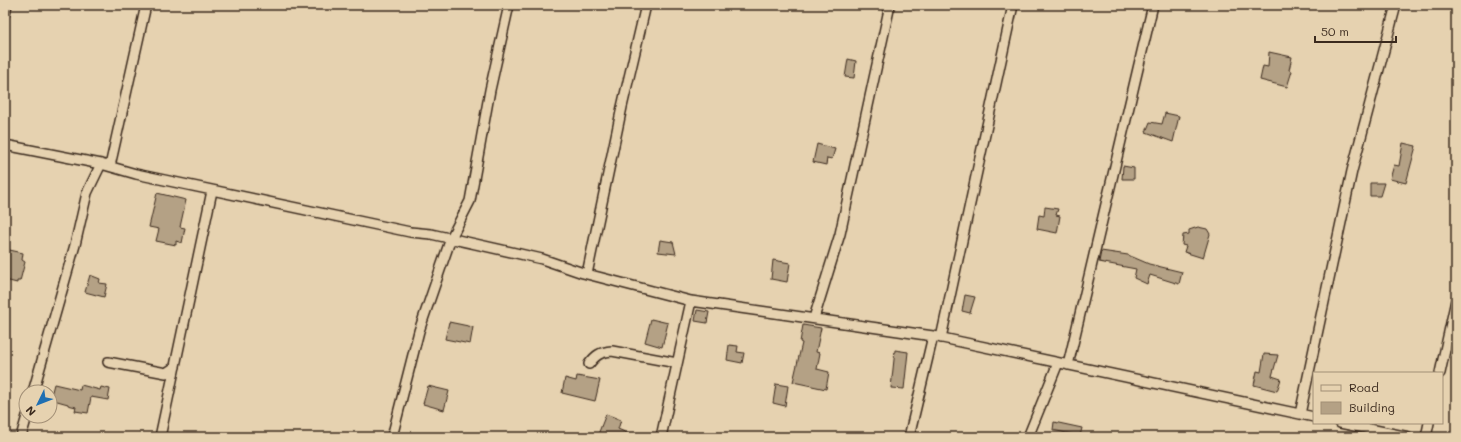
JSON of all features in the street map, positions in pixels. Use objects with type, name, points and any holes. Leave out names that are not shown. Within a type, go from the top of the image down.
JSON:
[{"type":"street","points":[[5,13],[7,5]]},
{"type":"street","points":[[110,166],[146,5]]},
{"type":"street","points":[[392,437],[419,331],[452,238],[470,201],[490,90],[509,5]]},
{"type":"street","points":[[587,274],[622,108],[646,5]]},
{"type":"street","points":[[814,318],[840,234],[890,5]]},
{"type":"street","points":[[909,437],[937,337],[1013,5]]},
{"type":"street","points":[[1068,365],[1152,5]]},
{"type":"street","points":[[1300,414],[1352,171],[1396,5]]},
{"type":"street","points":[[5,145],[110,166],[136,174],[212,191],[410,232],[452,238],[542,259],[587,274],[691,301],[937,337],[1313,417]]},
{"type":"street","points":[[35,384],[75,246],[87,193],[101,164]]},
{"type":"street","points":[[160,437],[212,191]]},
{"type":"street","points":[[1440,372],[1456,300]]},
{"type":"street","points":[[661,437],[691,301]]},
{"type":"street","points":[[589,364],[596,355],[603,351],[612,351],[677,363]]},
{"type":"street","points":[[108,362],[166,374],[175,367]]},
{"type":"street","points":[[1028,437],[1058,363]]},
{"type":"street","points":[[21,437],[24,424]]},
{"type":"street","points":[[1345,424],[1404,437]]},
{"type":"street","points":[[1426,437],[1429,424]]},
{"type":"building","points":[[1269,52],[1292,57],[1289,70],[1292,71],[1287,87],[1260,80],[1263,66],[1268,67]]},
{"type":"building","points":[[848,59],[856,61],[854,78],[845,77]]},
{"type":"building","points":[[1165,113],[1179,116],[1173,142],[1146,132],[1150,122],[1162,124]]},
{"type":"building","points":[[1403,143],[1416,146],[1406,183],[1390,179],[1394,165],[1399,166]]},
{"type":"building","points":[[817,144],[835,149],[832,159],[827,158],[826,165],[813,162]]},
{"type":"building","points":[[1123,166],[1134,168],[1134,179],[1122,179]]},
{"type":"building","points":[[1370,183],[1384,183],[1380,196],[1370,196]]},
{"type":"building","points":[[157,193],[186,200],[180,227],[185,228],[182,243],[176,241],[176,245],[156,241],[159,229],[149,227]]},
{"type":"building","points":[[1045,207],[1058,209],[1056,215],[1060,216],[1057,233],[1037,229],[1039,215],[1044,216]]},
{"type":"building","points":[[1198,227],[1207,229],[1210,234],[1203,258],[1184,252],[1186,246],[1182,245],[1183,235],[1189,234],[1189,230]]},
{"type":"building","points":[[660,240],[673,242],[676,254],[658,252]]},
{"type":"building","points":[[5,249],[23,253],[22,260],[25,262],[20,281],[17,281],[17,283],[5,280]]},
{"type":"building","points":[[1101,251],[1128,255],[1149,264],[1182,272],[1179,284],[1150,275],[1147,284],[1134,278],[1136,269],[1099,262]]},
{"type":"building","points":[[773,260],[790,263],[787,282],[771,279]]},
{"type":"building","points":[[90,275],[100,279],[99,283],[107,284],[104,297],[85,292]]},
{"type":"building","points":[[965,295],[975,297],[970,313],[962,311]]},
{"type":"building","points":[[697,310],[709,312],[707,323],[695,321]]},
{"type":"building","points":[[651,319],[668,323],[662,347],[645,342]]},
{"type":"building","points":[[449,322],[473,327],[470,344],[445,339]]},
{"type":"building","points":[[803,325],[821,328],[816,352],[820,353],[817,369],[829,372],[826,389],[793,382],[802,343],[800,342]]},
{"type":"building","points":[[729,345],[738,346],[737,352],[744,353],[742,363],[727,360]]},
{"type":"building","points":[[895,350],[908,352],[904,389],[891,388]]},
{"type":"building","points":[[1264,354],[1278,355],[1272,376],[1281,379],[1277,391],[1254,385],[1257,371],[1261,372]]},
{"type":"building","points":[[577,376],[600,380],[595,401],[562,393],[565,378],[576,381]]},
{"type":"building","points":[[776,384],[788,386],[785,406],[773,403]]},
{"type":"building","points":[[58,385],[80,390],[81,385],[100,390],[101,387],[110,389],[108,400],[91,397],[88,413],[75,411],[76,407],[58,401]]},
{"type":"building","points":[[428,386],[449,391],[444,410],[423,404]]},
{"type":"building","points":[[606,414],[621,420],[618,429],[636,437],[597,437]]},
{"type":"building","points":[[1054,422],[1082,428],[1080,436],[1053,430]]}]
